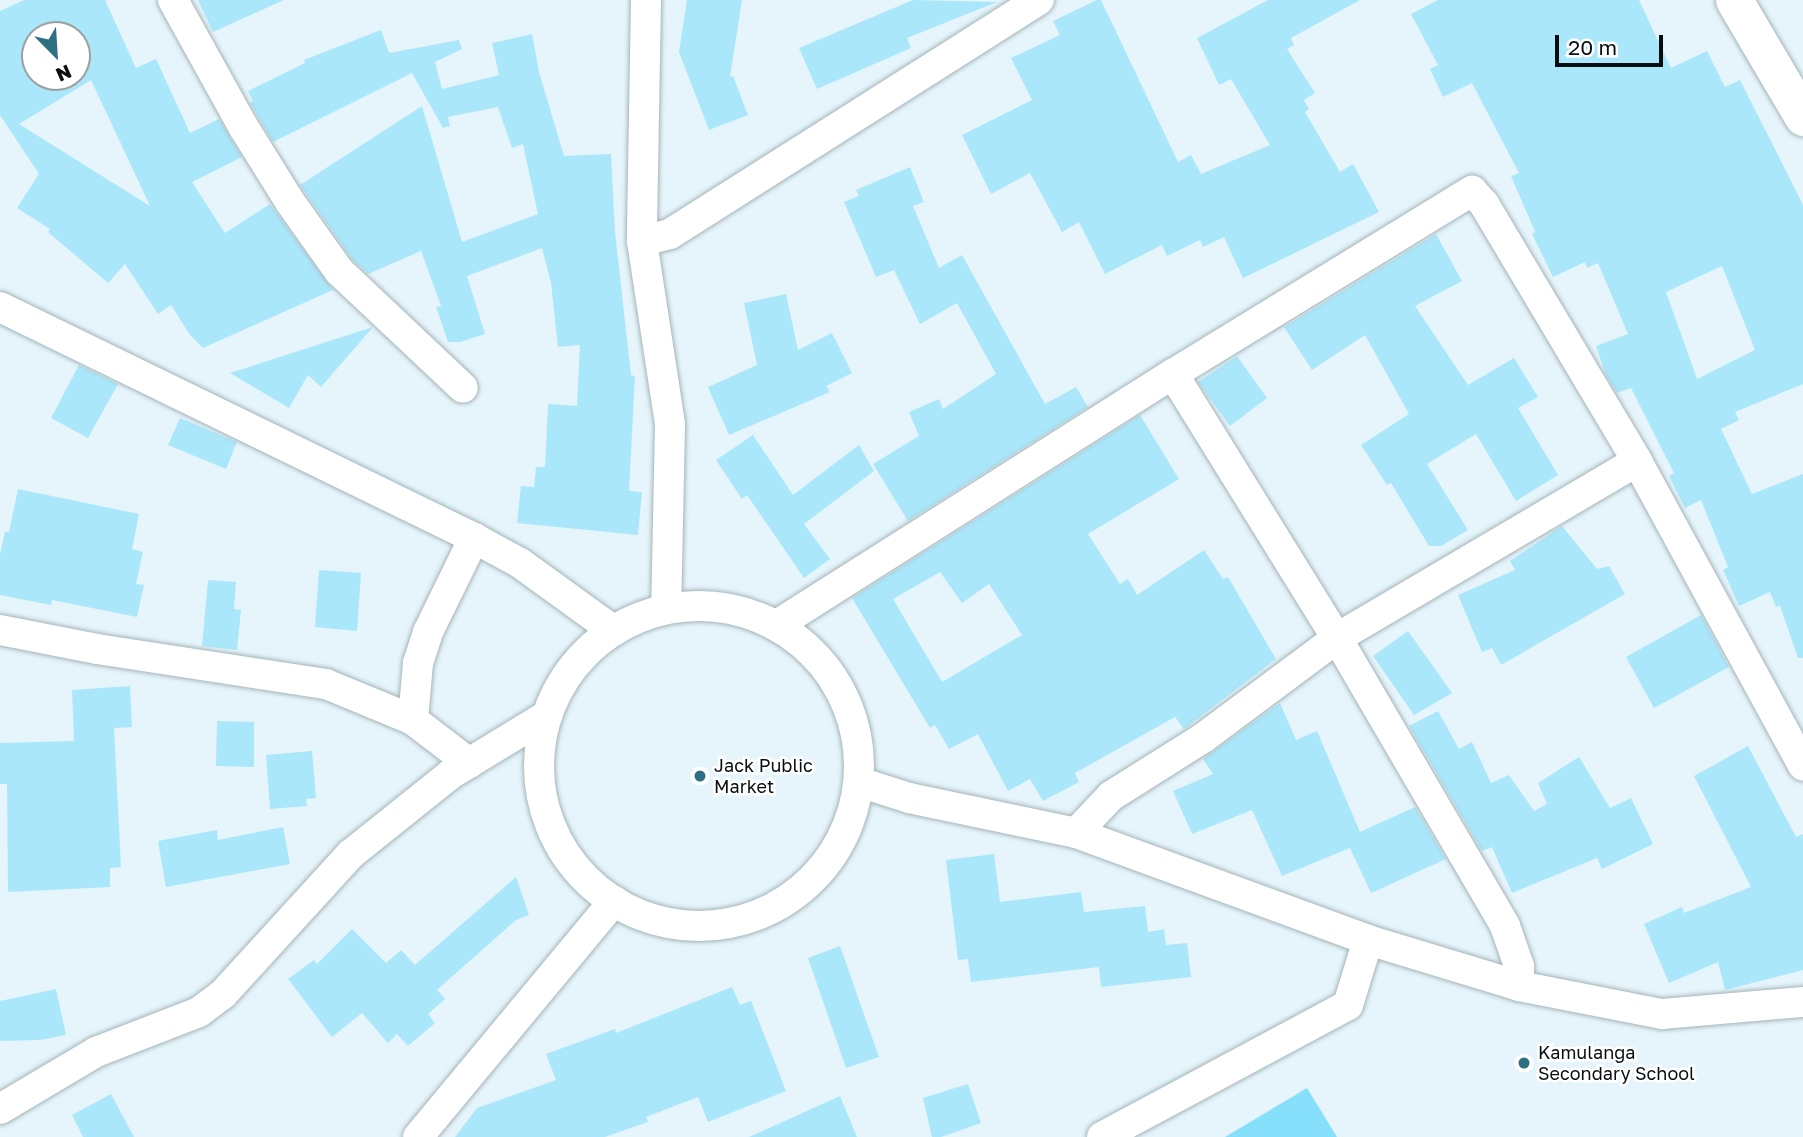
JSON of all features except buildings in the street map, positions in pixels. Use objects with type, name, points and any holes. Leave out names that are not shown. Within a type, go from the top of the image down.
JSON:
[{"type":"street","points":[[173,0],[244,128],[290,202],[339,271],[463,388]]},
{"type":"street","points":[[646,0],[642,241],[670,425],[666,609]]},
{"type":"street","points":[[642,241],[670,234],[1039,0]]},
{"type":"street","points":[[1734,0],[1803,117]]},
{"type":"street","points":[[777,625],[1173,374],[1472,191],[1485,204],[1637,461],[1803,766]]},
{"type":"street","points":[[0,307],[474,538],[540,576],[614,631]]},
{"type":"street","points":[[1173,374],[1338,638],[1505,926],[1519,966],[1519,986]]},
{"type":"street","points":[[1076,833],[1111,796],[1203,738],[1338,638],[1637,461]]},
{"type":"street","points":[[413,720],[418,663],[428,632],[474,538]]},
{"type":"street","points":[[695,606],[723,608],[750,614],[777,625],[807,647],[832,675],[849,708],[856,732],[859,782],[853,813],[841,841],[823,867],[801,890],[775,908],[746,920],[715,926],[684,926],[653,921],[624,909],[569,863],[550,829],[535,762],[546,716],[561,683],[583,655],[614,631],[637,618],[666,609],[695,606]]},
{"type":"street","points":[[0,630],[97,649],[326,684],[413,720],[469,763]]},
{"type":"street","points":[[0,1109],[96,1052],[207,1006],[223,994],[351,854],[450,774],[502,740],[546,716]]},
{"type":"street","points":[[859,782],[909,797],[1076,833],[1368,940],[1519,986],[1662,1014],[1803,1002]]},
{"type":"street","points":[[418,1137],[614,901]]},
{"type":"street","points":[[1102,1137],[1348,1005],[1368,940]]},
{"type":"shaded area","points":[[1307,1088],[1337,1137],[1225,1137]]},
{"type":"place","name":"Jack Public Market","points":[[700,776]]},
{"type":"place","name":"Kamulanga Secondary School","points":[[1524,1063]]}]
